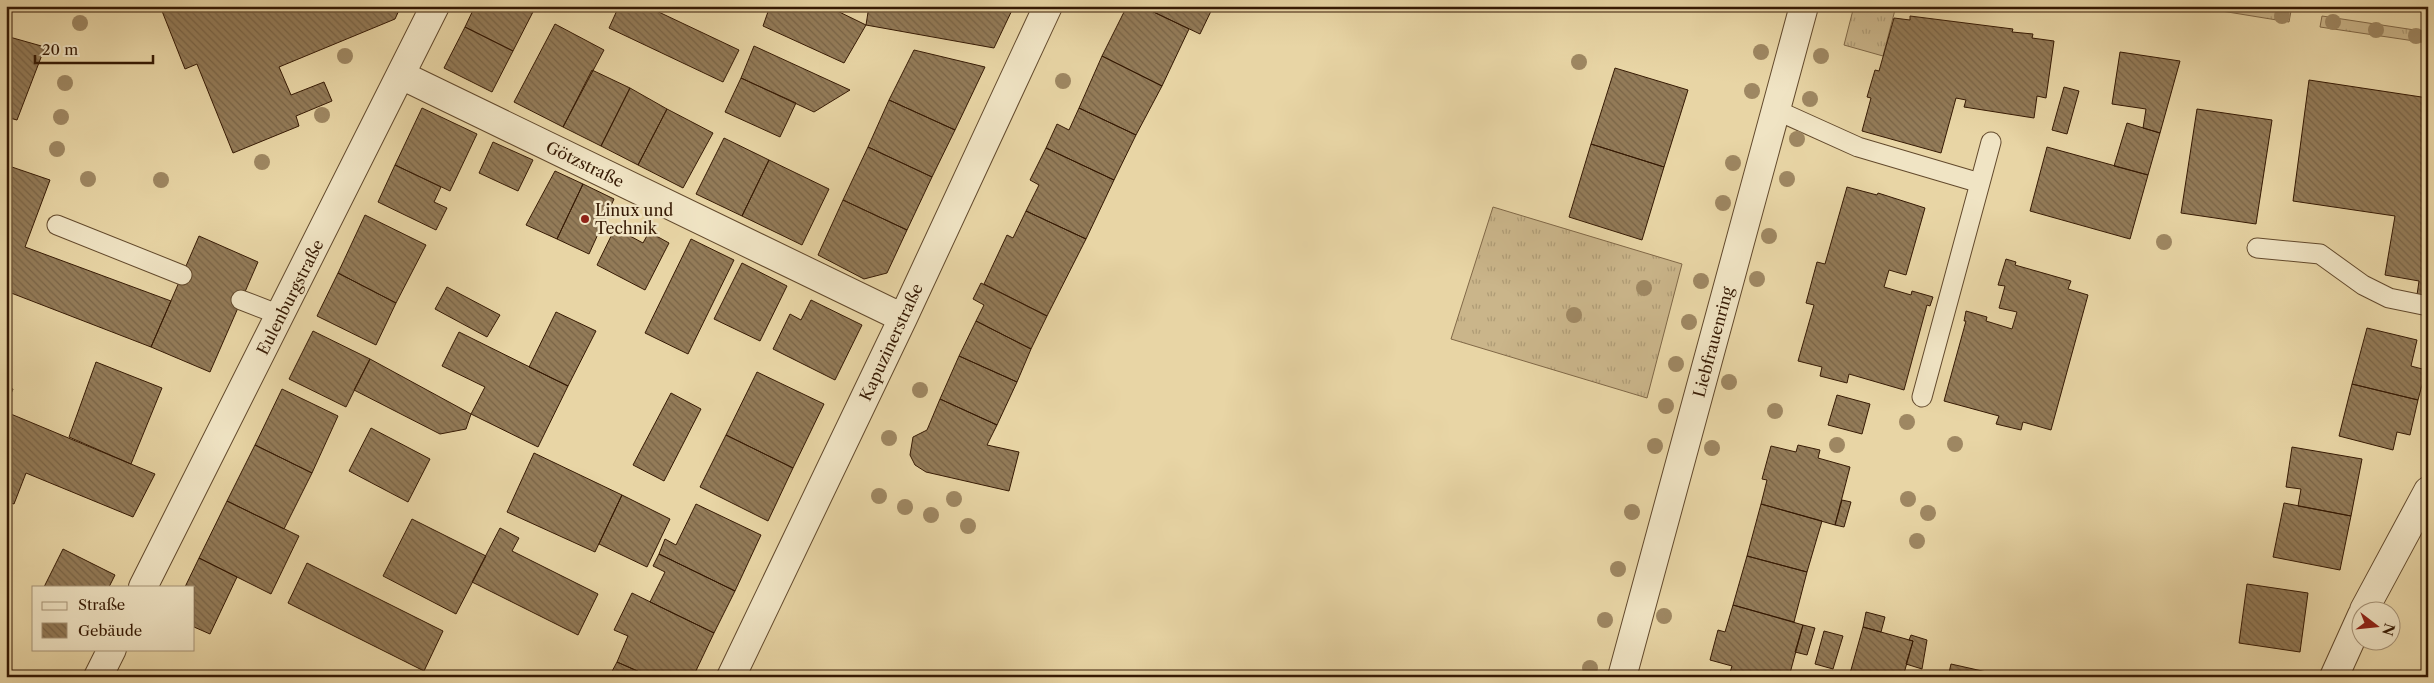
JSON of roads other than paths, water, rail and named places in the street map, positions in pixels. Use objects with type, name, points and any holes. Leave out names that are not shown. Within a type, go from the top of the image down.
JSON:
[{"type":"street","name":"Eulenburgstraße","points":[[144,586],[435,6]]},
{"type":"street","name":"Kapuzinerstraße","points":[[731,677],[903,318],[1048,6]]},
{"type":"street","name":"Liebfrauenring","points":[[1622,677],[1804,6]]},
{"type":"street","name":"Götzstraße","points":[[401,75],[903,318]]},
{"type":"street","points":[[2369,600],[2428,491]]},
{"type":"street","points":[[2334,677],[2352,637]]},
{"type":"street","points":[[98,677],[112,650]]},
{"type":"lane","points":[[1776,110],[1858,147],[1980,183]]},
{"type":"lane","points":[[1922,396],[1991,142]]},
{"type":"lane","points":[[57,225],[182,276]]},
{"type":"lane","points":[[2257,248],[2320,254],[2363,285],[2389,298],[2428,306]]},
{"type":"lane","points":[[242,300],[280,315]]},
{"type":"place","name":"Linux und Technik","points":[[585,219]]}]
